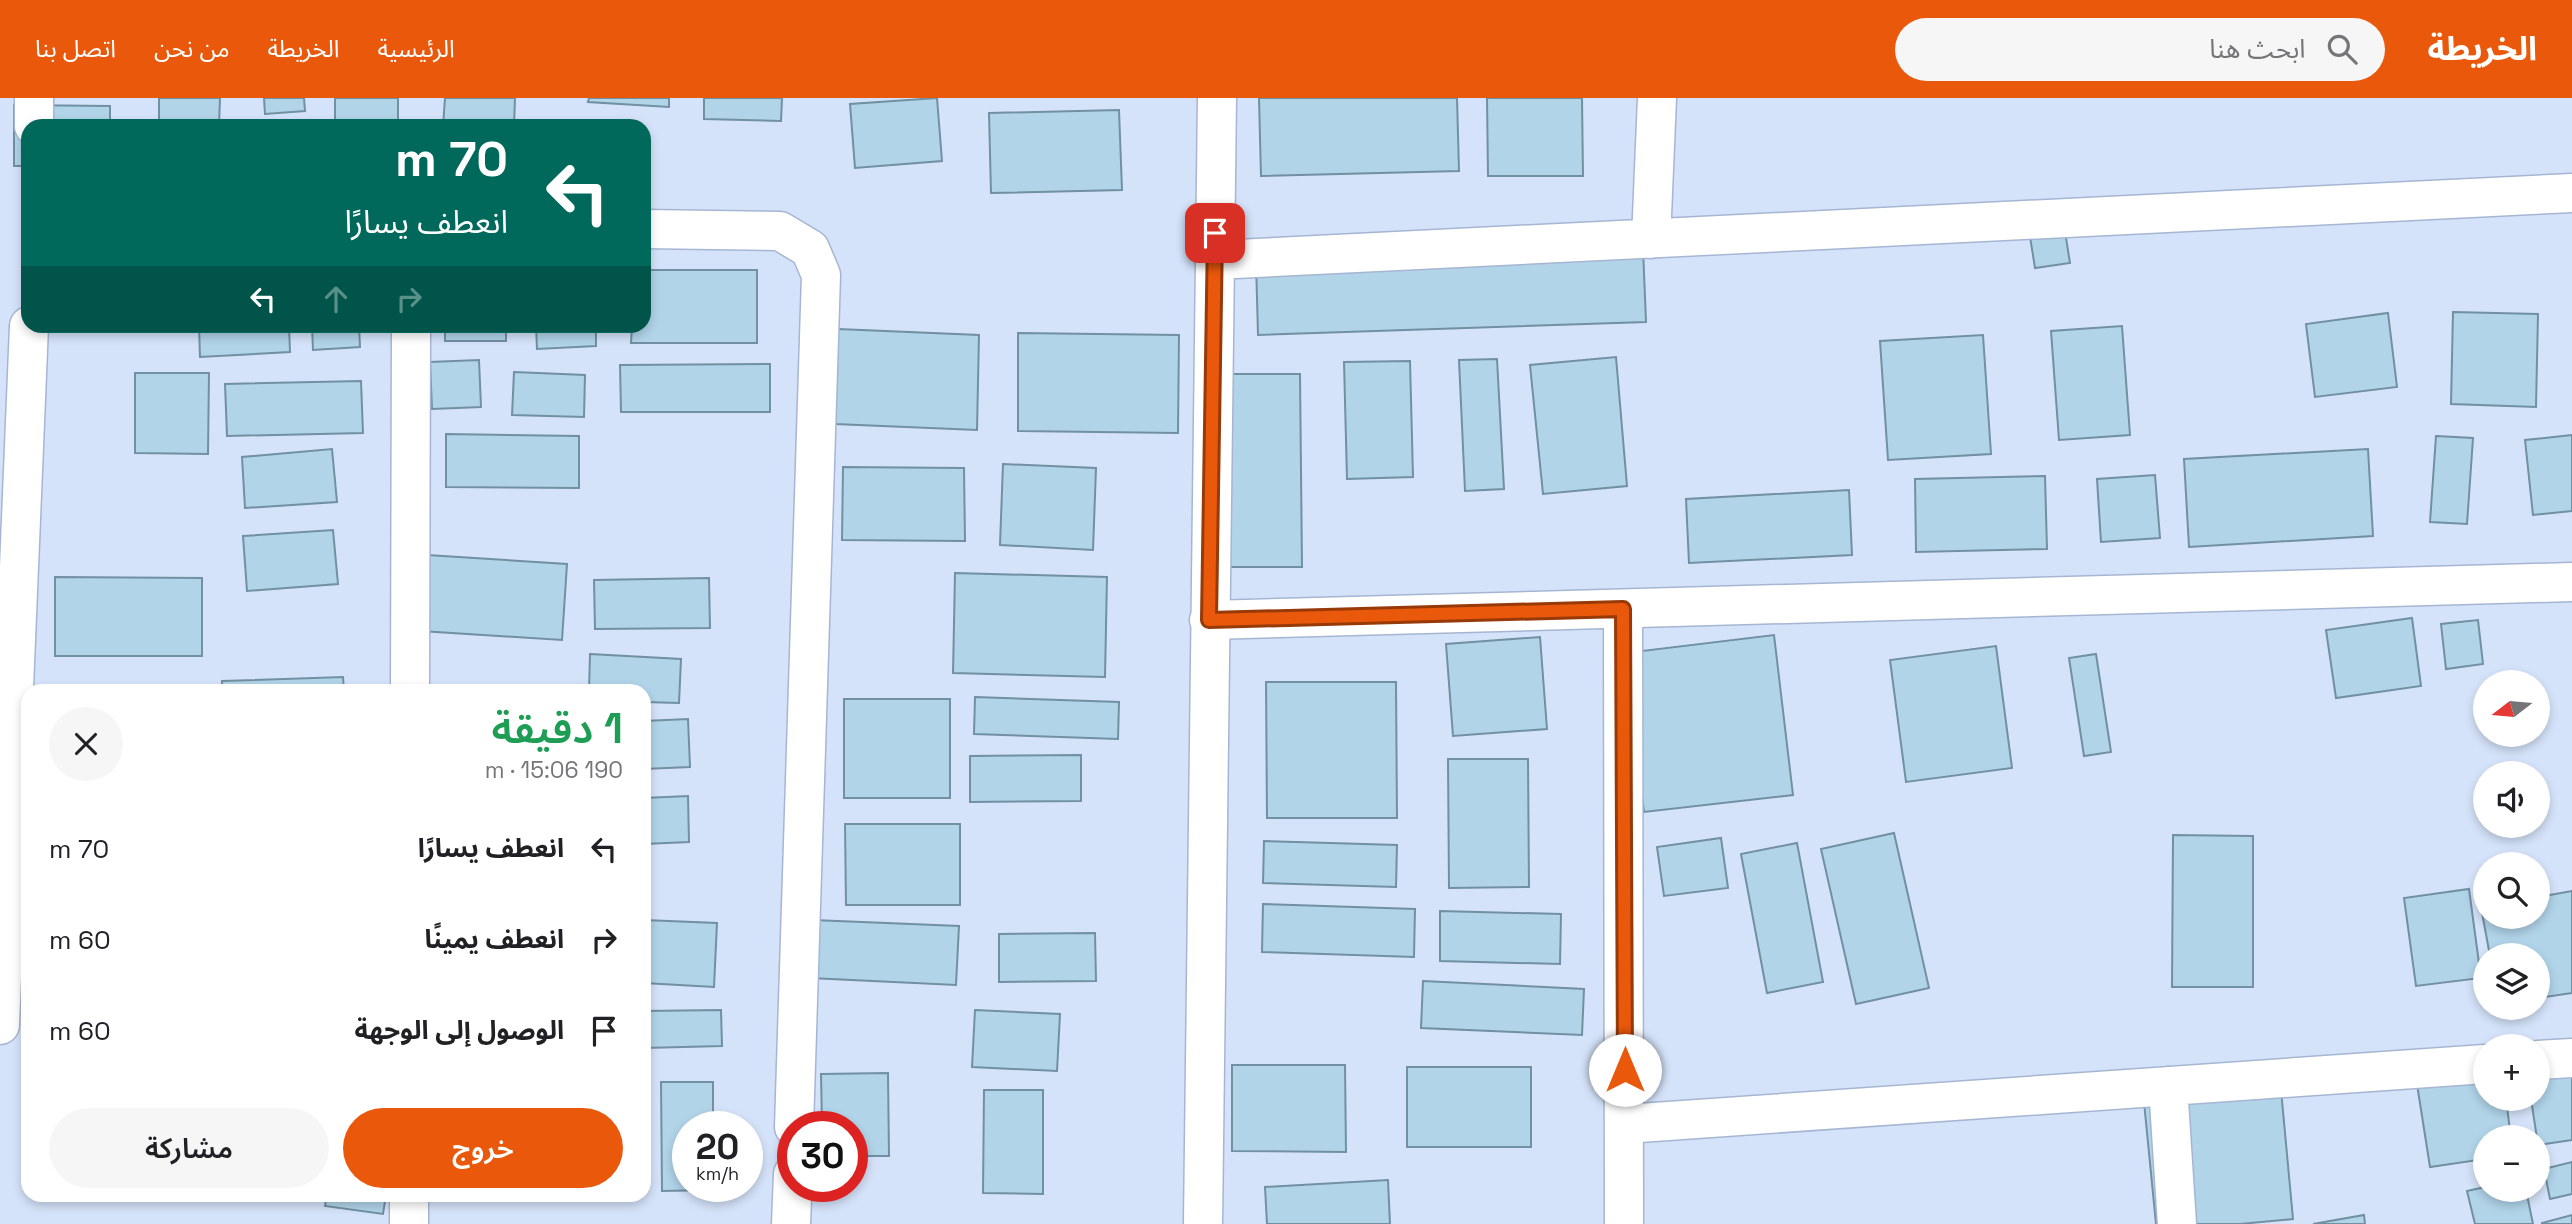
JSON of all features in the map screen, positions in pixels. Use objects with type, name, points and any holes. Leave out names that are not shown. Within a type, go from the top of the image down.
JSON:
[{"type":"street","points":[[34,98],[34,119]]},
{"type":"street","points":[[1203,1224],[1217,98]]},
{"type":"street","points":[[1651,239],[1657,98]]},
{"type":"street","points":[[1215,260],[2572,193]]},
{"type":"street","points":[[651,229],[780,231],[810,249],[821,275],[795,1111]]},
{"type":"street","points":[[0,1026],[29,333]]},
{"type":"street","points":[[410,684],[411,333]]},
{"type":"street","points":[[1209,620],[2572,582]]},
{"type":"street","points":[[1623,609],[1623,1224]]},
{"type":"street","points":[[2550,1059],[2572,1058]]},
{"type":"street","points":[[1625,1124],[2473,1065]]},
{"type":"street","points":[[2168,1086],[2177,1224]]},
{"type":"street","points":[[409,1202],[409,1224]]},
{"type":"street","points":[[791,1224],[792,1202]]},
{"type":"building","points":[[159,98],[220,98],[219,119],[159,119]]},
{"type":"building","points":[[264,98],[304,98],[305,111],[265,114]]},
{"type":"building","points":[[335,98],[398,98],[398,119],[335,119]]},
{"type":"building","points":[[445,98],[515,98],[514,119],[444,119]]},
{"type":"building","points":[[589,98],[669,98],[669,107],[588,102]]},
{"type":"building","points":[[704,98],[782,98],[781,121],[704,119]]},
{"type":"building","points":[[937,98],[942,161],[855,168],[850,104]]},
{"type":"building","points":[[1259,98],[1457,98],[1459,171],[1261,176]]},
{"type":"building","points":[[1487,98],[1582,98],[1583,176],[1488,176]]},
{"type":"building","points":[[14,105],[110,106],[110,119],[21,119],[21,166],[14,166]]},
{"type":"building","points":[[1119,110],[1122,190],[991,193],[989,113]]},
{"type":"building","points":[[2063,219],[2070,263],[2035,268],[2028,224]]},
{"type":"building","points":[[1643,248],[1646,322],[1258,335],[1256,261]]},
{"type":"building","points":[[651,270],[757,270],[757,343],[631,343],[632,333],[651,333]]},
{"type":"building","points":[[2453,312],[2538,314],[2536,407],[2451,404]]},
{"type":"building","points":[[2388,313],[2397,387],[2315,397],[2306,324]]},
{"type":"building","points":[[2122,326],[2130,435],[2059,440],[2051,331]]},
{"type":"building","points":[[838,329],[979,335],[977,430],[835,424]]},
{"type":"building","points":[[199,333],[289,333],[290,352],[200,357]]},
{"type":"building","points":[[312,333],[359,333],[360,347],[313,350]]},
{"type":"building","points":[[445,333],[506,333],[506,341],[445,341]]},
{"type":"building","points":[[536,333],[596,333],[596,346],[537,349]]},
{"type":"building","points":[[1018,333],[1179,335],[1178,433],[1018,431]]},
{"type":"building","points":[[1983,335],[1991,454],[1888,460],[1880,341]]},
{"type":"building","points":[[1616,357],[1627,486],[1543,494],[1530,365]]},
{"type":"building","points":[[1497,359],[1504,489],[1465,491],[1459,360]]},
{"type":"building","points":[[479,360],[481,407],[432,409],[430,362]]},
{"type":"building","points":[[1410,361],[1413,477],[1347,479],[1344,362]]},
{"type":"building","points":[[770,364],[770,412],[621,412],[620,365]]},
{"type":"building","points":[[514,372],[585,375],[584,417],[512,415]]},
{"type":"building","points":[[135,373],[209,373],[208,454],[135,453]]},
{"type":"building","points":[[1226,374],[1300,374],[1302,567],[1228,567]]},
{"type":"building","points":[[361,381],[363,433],[227,436],[225,384]]},
{"type":"building","points":[[446,434],[579,436],[579,488],[446,487]]},
{"type":"building","points":[[2572,435],[2572,511],[2533,515],[2525,440]]},
{"type":"building","points":[[2436,436],[2473,438],[2467,524],[2430,522]]},
{"type":"building","points":[[332,449],[337,502],[245,508],[242,457]]},
{"type":"building","points":[[2368,449],[2373,536],[2189,547],[2184,459]]},
{"type":"building","points":[[1003,464],[1096,468],[1093,550],[1000,545]]},
{"type":"building","points":[[843,467],[964,468],[965,541],[842,540]]},
{"type":"building","points":[[2155,475],[2160,538],[2101,542],[2097,479]]},
{"type":"building","points":[[2045,476],[2047,549],[1916,552],[1915,479]]},
{"type":"building","points":[[1849,490],[1852,555],[1689,563],[1686,499]]},
{"type":"building","points":[[333,530],[338,584],[247,591],[243,536]]},
{"type":"building","points":[[427,555],[567,564],[562,640],[421,631]]},
{"type":"building","points":[[955,573],[1107,577],[1105,677],[953,673]]},
{"type":"building","points":[[55,577],[202,578],[202,656],[55,656]]},
{"type":"building","points":[[709,578],[710,628],[595,629],[594,580]]},
{"type":"building","points":[[2412,618],[2421,686],[2336,698],[2326,630]]},
{"type":"building","points":[[2478,620],[2483,664],[2446,669],[2441,624]]},
{"type":"building","points":[[1774,635],[1793,795],[1644,812],[1625,653]]},
{"type":"building","points":[[1540,637],[1547,729],[1453,736],[1446,644]]},
{"type":"building","points":[[1996,646],[2012,768],[1906,782],[1890,660]]},
{"type":"building","points":[[590,654],[681,659],[679,703],[651,702],[651,684],[589,684]]},
{"type":"building","points":[[2096,654],[2111,752],[2084,756],[2069,658]]},
{"type":"building","points":[[343,677],[344,684],[222,684],[222,681]]},
{"type":"building","points":[[1266,682],[1396,682],[1397,818],[1267,818]]},
{"type":"building","points":[[975,697],[1119,702],[1118,739],[974,734]]},
{"type":"building","points":[[844,699],[950,699],[950,798],[844,798]]},
{"type":"building","points":[[688,719],[690,767],[651,769],[651,721]]},
{"type":"building","points":[[1081,755],[1081,801],[970,802],[970,756]]},
{"type":"building","points":[[1448,759],[1528,759],[1529,887],[1449,888]]},
{"type":"building","points":[[688,796],[689,842],[651,844],[651,798]]},
{"type":"building","points":[[845,824],[960,824],[960,905],[846,905]]},
{"type":"building","points":[[1894,833],[1929,988],[1856,1004],[1821,849]]},
{"type":"building","points":[[2173,835],[2253,836],[2253,987],[2172,987]]},
{"type":"building","points":[[1721,838],[1728,888],[1664,896],[1657,847]]},
{"type":"building","points":[[1264,841],[1397,845],[1396,887],[1263,883]]},
{"type":"building","points":[[1797,843],[1823,982],[1767,993],[1741,854]]},
{"type":"building","points":[[2469,889],[2476,943],[2473,943],[2473,979],[2416,986],[2404,898]]},
{"type":"building","points":[[2572,891],[2572,993],[2550,996],[2550,943],[2488,943],[2485,929],[2550,929],[2550,895]]},
{"type":"building","points":[[1263,904],[1415,909],[1414,957],[1262,952]]},
{"type":"building","points":[[1440,911],[1561,914],[1560,964],[1440,961]]},
{"type":"building","points":[[651,920],[717,923],[714,987],[651,983]]},
{"type":"building","points":[[813,920],[959,926],[956,985],[810,978]]},
{"type":"building","points":[[1095,933],[1096,981],[999,982],[999,934]]},
{"type":"building","points":[[1423,981],[1584,989],[1582,1035],[1421,1028]]},
{"type":"building","points":[[721,1010],[722,1046],[651,1048],[651,1011]]},
{"type":"building","points":[[975,1010],[1060,1014],[1057,1071],[972,1067]]},
{"type":"building","points":[[2572,1055],[2572,1140],[2550,1143],[2550,1125],[2535,1125],[2533,1111],[2550,1111],[2550,1059]]},
{"type":"building","points":[[2473,1056],[2473,1111],[2508,1111],[2509,1125],[2473,1125],[2473,1161],[2430,1167],[2414,1065]]},
{"type":"building","points":[[1232,1065],[1345,1065],[1346,1152],[1232,1151]]},
{"type":"building","points":[[1407,1067],[1531,1067],[1531,1147],[1407,1147]]},
{"type":"building","points":[[888,1073],[889,1156],[868,1156],[868,1111],[822,1111],[821,1074]]},
{"type":"building","points":[[2280,1079],[2293,1219],[2240,1224],[2156,1224],[2143,1092]]},
{"type":"building","points":[[661,1082],[713,1082],[713,1111],[672,1111],[672,1191],[662,1191]]},
{"type":"building","points":[[984,1090],[1043,1090],[1043,1194],[983,1193]]},
{"type":"building","points":[[2572,1162],[2572,1194],[2550,1199],[2550,1168]]},
{"type":"building","points":[[1388,1180],[1390,1224],[1267,1224],[1265,1187]]},
{"type":"building","points":[[2473,1190],[2473,1202],[2528,1202],[2533,1224],[2475,1224],[2467,1191]]},
{"type":"building","points":[[326,1202],[385,1202],[383,1214],[325,1206]]},
{"type":"building","points":[[2364,1215],[2365,1224],[2313,1224]]},
{"type":"building","points":[[2572,1215],[2572,1224],[2542,1224],[2542,1223]]},
{"type":"route","points":[[1215,233],[1209,620],[1623,609],[1625,1070]]}]
